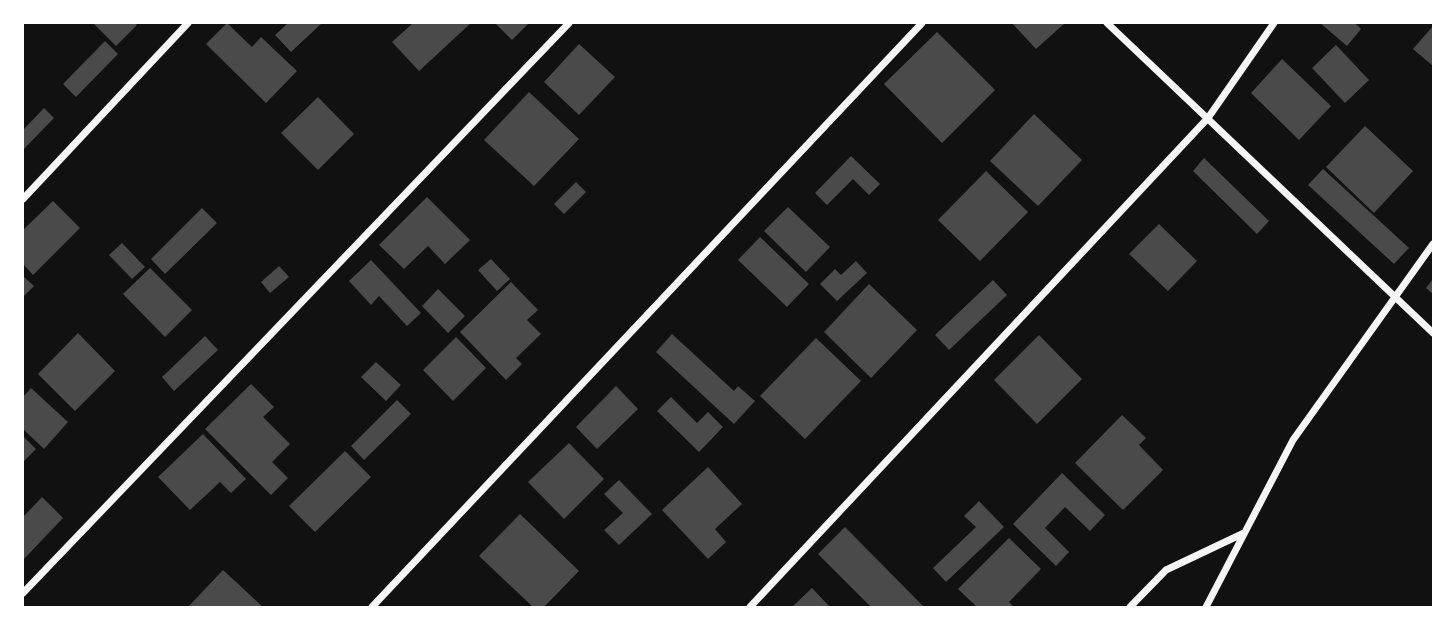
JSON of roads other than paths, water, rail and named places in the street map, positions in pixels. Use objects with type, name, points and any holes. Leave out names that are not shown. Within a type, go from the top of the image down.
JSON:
[{"type":"street","points":[[23,199],[188,23]]},
{"type":"street","points":[[23,593],[569,23]]},
{"type":"street","points":[[372,607],[922,23]]},
{"type":"street","points":[[1107,23],[1433,333]]},
{"type":"street","points":[[750,607],[1208,118],[1274,23]]},
{"type":"street","points":[[1206,607],[1293,440],[1433,244]]},
{"type":"street","points":[[1130,607],[1166,570],[1245,533]]}]
